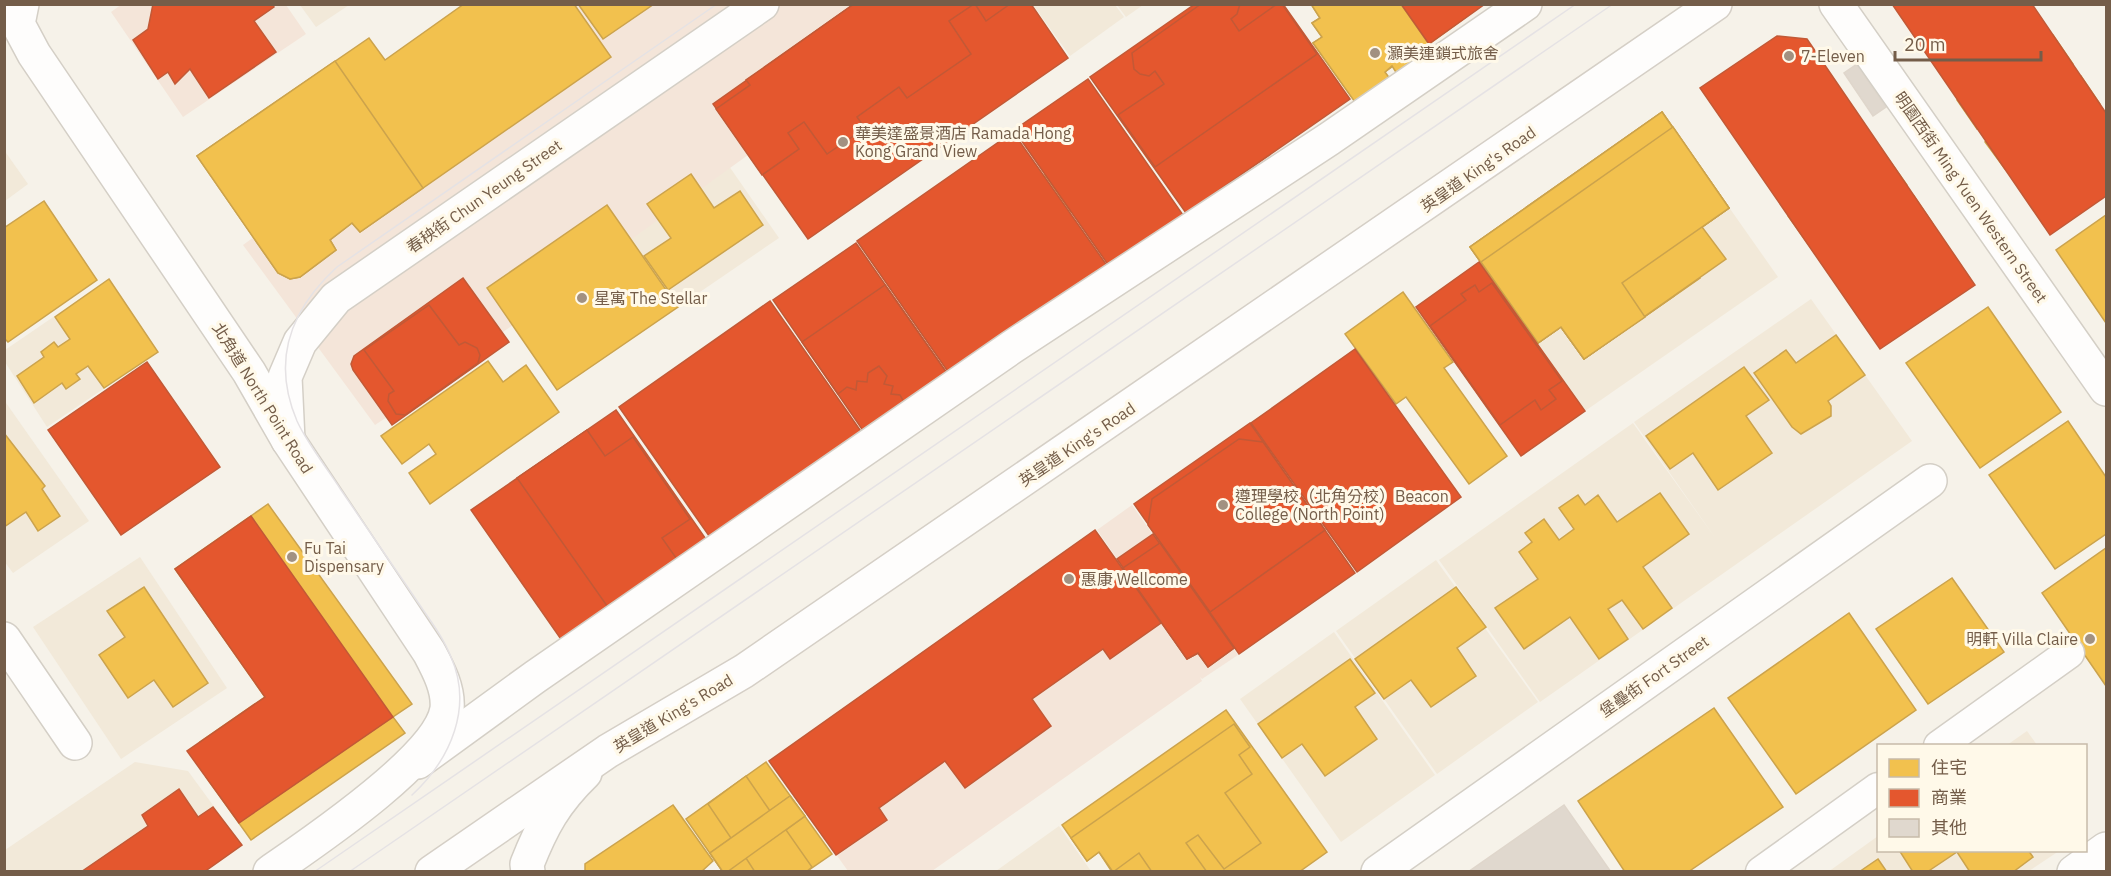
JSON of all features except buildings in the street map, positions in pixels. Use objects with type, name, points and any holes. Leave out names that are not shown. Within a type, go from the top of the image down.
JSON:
[{"type":"street","name":"北角道 North Point Road","points":[[22,4],[18,24],[34,54],[249,372],[288,440],[429,652],[443,679],[447,708],[440,728],[426,747],[382,788]]},
{"type":"street","name":"春秧街 Chun Yeung Street","points":[[288,440],[285,376],[300,342],[336,298],[762,4]]},
{"type":"street","points":[[270,872],[534,677],[1012,347],[1329,139],[1525,4]]},
{"type":"street","name":"英皇道 King's Road","points":[[432,872],[608,751],[744,671],[1715,4]]},
{"type":"street","name":"明園西街 Ming Yuen Western Street","points":[[1836,4],[2106,389]]},
{"type":"street","name":"堡壘街 Fort Street","points":[[1378,872],[1930,481]]},
{"type":"street","points":[[4,639],[75,742]]},
{"type":"street","points":[[528,872],[527,864],[543,823],[571,786],[608,751]]},
{"type":"street","points":[[2074,872],[2106,849]]},
{"type":"lane","points":[[1942,744],[2069,653]]},
{"type":"lane","points":[[1761,872],[1877,789]]},
{"type":"shaded area","points":[[122,4],[286,5],[306,34],[183,117],[111,12]]},
{"type":"shaded area","points":[[300,5],[349,5],[316,27]]},
{"type":"shaded area","points":[[574,5],[1031,5],[1068,58],[808,239],[748,155],[503,332],[509,342],[392,425],[387,417],[375,425],[243,245]]},
{"type":"shaded area","points":[[1033,5],[1115,5],[1124,17],[1070,56]]},
{"type":"shaded area","points":[[1117,5],[1143,5],[1126,17]]},
{"type":"shaded area","points":[[1662,112],[1778,277],[1585,411],[1470,247]]},
{"type":"shaded area","points":[[697,120],[779,238],[678,307],[597,188]]},
{"type":"shaded area","points":[[4,150],[28,184],[5,201],[4,201]]},
{"type":"shaded area","points":[[109,279],[158,352],[47,427],[5,362],[5,350]]},
{"type":"shaded area","points":[[1811,299],[1912,441],[1540,702],[1439,560],[1633,423],[1716,539],[1634,422]]},
{"type":"shaded area","points":[[4,400],[89,521],[13,573],[4,561]]},
{"type":"shaded area","points":[[1132,505],[1238,655],[1202,679],[1200,677],[1202,681],[932,871],[848,871],[769,761],[1095,530],[1173,639],[1097,530]]},
{"type":"shaded area","points":[[140,557],[227,688],[121,759],[33,627]]},
{"type":"shaded area","points":[[1436,560],[1538,702],[1437,774],[1336,631]]},
{"type":"shaded area","points":[[1334,632],[1435,775],[1341,842],[1240,699]]},
{"type":"shaded area","points":[[2027,731],[2036,744],[2008,744]]},
{"type":"shaded area","points":[[135,762],[188,771],[242,845],[204,871],[5,872],[5,850]]},
{"type":"shaded area","points":[[1059,826],[1091,871],[996,871]]},
{"type":"shaded area","points":[[1877,837],[1877,852],[2058,852],[2029,871],[1828,872]]},
{"type":"tram line","points":[[412,795],[438,765],[454,731],[459,713],[460,695],[457,676],[451,657],[438,633],[301,430],[289,399],[286,377],[286,357],[290,337],[307,301],[337,267],[717,4]]},
{"type":"tram line","points":[[314,872],[1576,4]]},
{"type":"tram line","points":[[349,872],[1613,4]]},
{"type":"place","name":"灝美連鎖式旅舍","points":[[1375,53]]},
{"type":"place","name":"7-Eleven","points":[[1789,56]]},
{"type":"place","name":"華美達盛景酒店 Ramada Hong Kong Grand View","points":[[843,142]]},
{"type":"place","name":"星寓 The Stellar","points":[[582,298]]},
{"type":"place","name":"遵理學校（北角分校）Beacon College (North Point)","points":[[1223,505]]},
{"type":"place","name":"Fu Tai Dispensary","points":[[292,557]]},
{"type":"place","name":"惠康 Wellcome","points":[[1069,579]]},
{"type":"place","name":"明軒 Villa Claire","points":[[2090,639]]}]
